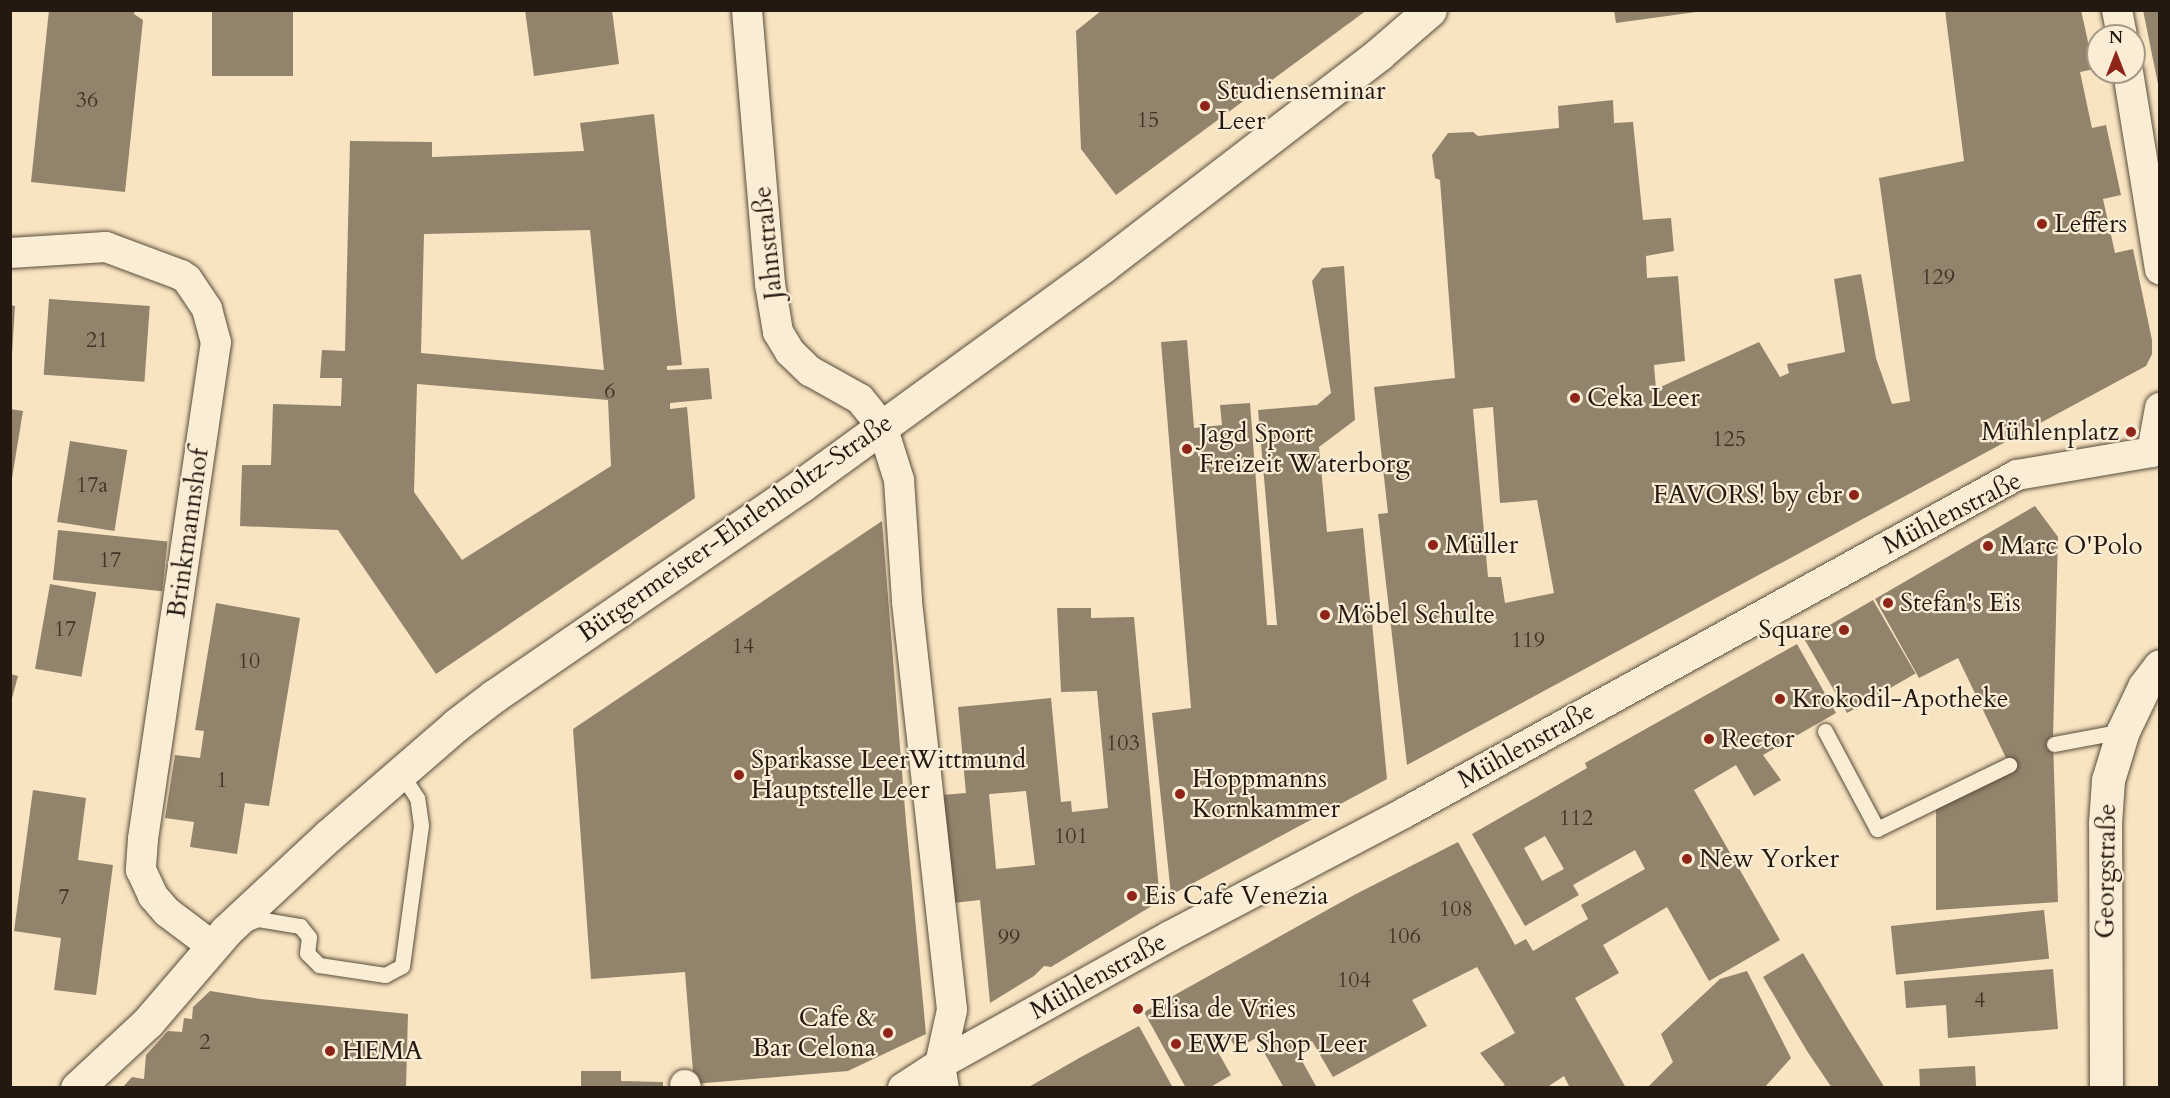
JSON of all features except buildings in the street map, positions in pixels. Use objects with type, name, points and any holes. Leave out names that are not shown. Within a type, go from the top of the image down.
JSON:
[{"type":"main road","name":"Bürgermeister-Ehrlenholtz-Straße","points":[[85,1084],[148,1022],[219,938],[400,772],[494,696],[802,485],[1103,266],[1379,54],[1430,10]]},
{"type":"main road","name":"Georgstraße","points":[[2106,1088],[2105,823],[2108,780],[2123,730],[2144,687],[2160,666]]},
{"type":"street","name":"Jahnstraße","points":[[747,10],[770,284],[778,332],[790,352],[810,371],[860,399],[882,426]]},
{"type":"street","points":[[2130,84],[2160,269]]},
{"type":"street","name":"Brinkmannshof","points":[[10,253],[106,247],[181,275],[187,279],[207,309],[216,342],[144,827],[141,870],[153,896],[167,912],[219,938]]},
{"type":"street","points":[[2157,453],[2160,408]]},
{"type":"street","points":[[882,426],[899,480],[907,602],[952,1010],[942,1076]]},
{"type":"street","name":"Mühlenstraße","points":[[903,1088],[942,1076],[1170,936],[1404,813],[2017,475],[2157,453]]},
{"type":"lane","points":[[2054,744],[2123,730]]},
{"type":"lane","points":[[1825,731],[1877,829],[2009,765]]},
{"type":"lane","points":[[219,938],[258,919],[300,926],[309,937],[308,953],[319,965],[385,975],[402,966],[421,825],[417,798],[400,772]]},
{"type":"place","name":"Studienseminar Leer","points":[[1205,106]]},
{"type":"place","name":"Leffers","points":[[2042,224]]},
{"type":"place","name":"Ceka Leer","points":[[1575,398]]},
{"type":"place","name":"Mühlenplatz","points":[[2131,432]]},
{"type":"place","name":"Jagd Sport Freizeit Waterborg","points":[[1187,449]]},
{"type":"place","name":"FAVORS! by cbr","points":[[1854,495]]},
{"type":"place","name":"Müller","points":[[1433,545]]},
{"type":"place","name":"Marc O'Polo","points":[[1988,546]]},
{"type":"place","name":"Stefan's Eis","points":[[1888,603]]},
{"type":"place","name":"Möbel Schulte","points":[[1325,615]]},
{"type":"place","name":"Square","points":[[1844,630]]},
{"type":"place","name":"Krokodil-Apotheke","points":[[1780,699]]},
{"type":"place","name":"Rector","points":[[1709,739]]},
{"type":"place","name":"Sparkasse LeerWittmund Hauptstelle Leer","points":[[739,775]]},
{"type":"place","name":"Hoppmanns Kornkammer","points":[[1180,794]]},
{"type":"place","name":"New Yorker","points":[[1687,859]]},
{"type":"place","name":"Eis Cafe Venezia","points":[[1132,896]]},
{"type":"place","name":"Elisa de Vries","points":[[1138,1009]]},
{"type":"place","name":"Cafe & Bar Celona","points":[[888,1033]]},
{"type":"place","name":"EWE Shop Leer","points":[[1176,1044]]},
{"type":"place","name":"HEMA","points":[[330,1051]]}]
